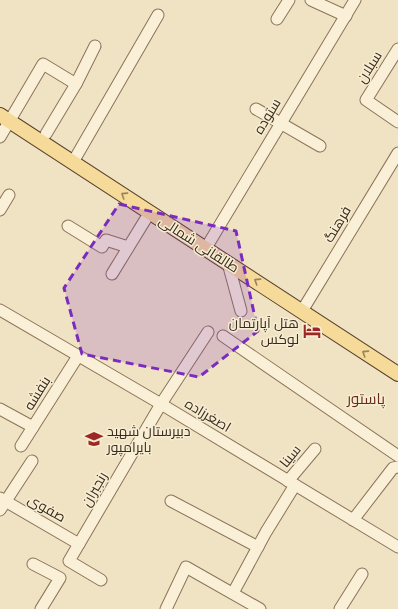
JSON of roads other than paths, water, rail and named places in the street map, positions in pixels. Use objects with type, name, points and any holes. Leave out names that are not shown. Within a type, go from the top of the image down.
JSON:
[{"type":"main road","name":"طالقانی شمالی","points":[[5,118],[398,374]]},
{"type":"street","points":[[278,19],[289,0]]},
{"type":"street","points":[[311,0],[346,16]]},
{"type":"street","name":"ستوده","points":[[206,248],[355,0]]},
{"type":"street","points":[[73,162],[158,15]]},
{"type":"street","points":[[46,134],[76,84],[94,46]]},
{"type":"street","name":"سبلان","points":[[398,49],[366,100],[398,122]]},
{"type":"street","points":[[0,136],[5,118],[43,64],[76,84]]},
{"type":"street","points":[[256,109],[320,146]]},
{"type":"street","name":"فرهنگ","points":[[302,311],[398,153]]},
{"type":"street","points":[[0,210],[9,195]]},
{"type":"street","points":[[112,274],[150,212]]},
{"type":"street","points":[[68,226],[102,246],[106,240],[128,247]]},
{"type":"street","points":[[228,262],[242,311]]},
{"type":"street","name":"اصغرزاده","points":[[0,310],[161,404],[398,547]]},
{"type":"street","name":"رنجبران","points":[[101,580],[69,561],[161,404],[208,332]]},
{"type":"street","points":[[223,336],[398,456]]},
{"type":"street","name":"بنفشه","points":[[22,446],[78,356]]},
{"type":"street","points":[[0,408],[33,427]]},
{"type":"street","name":"سینا","points":[[292,483],[315,449]]},
{"type":"street","points":[[2,503],[32,462]]},
{"type":"street","points":[[353,520],[393,468],[398,467]]},
{"type":"street","points":[[233,593],[292,483]]},
{"type":"street","points":[[171,501],[258,547]]},
{"type":"street","name":"صفوی","points":[[2,503],[79,544]]},
{"type":"street","points":[[33,564],[60,578],[41,609]]},
{"type":"street","points":[[166,609],[186,567],[260,609]]},
{"type":"street","points":[[340,609],[362,574]]},
{"type":"place","name":"هتل آپارتمان لوکس","points":[[312,331]]},
{"type":"place","name":"دبیرستان شهید بایرامپور","points":[[94,439]]},
{"type":"district","name":"پاستور","points":[[366,399]]}]
